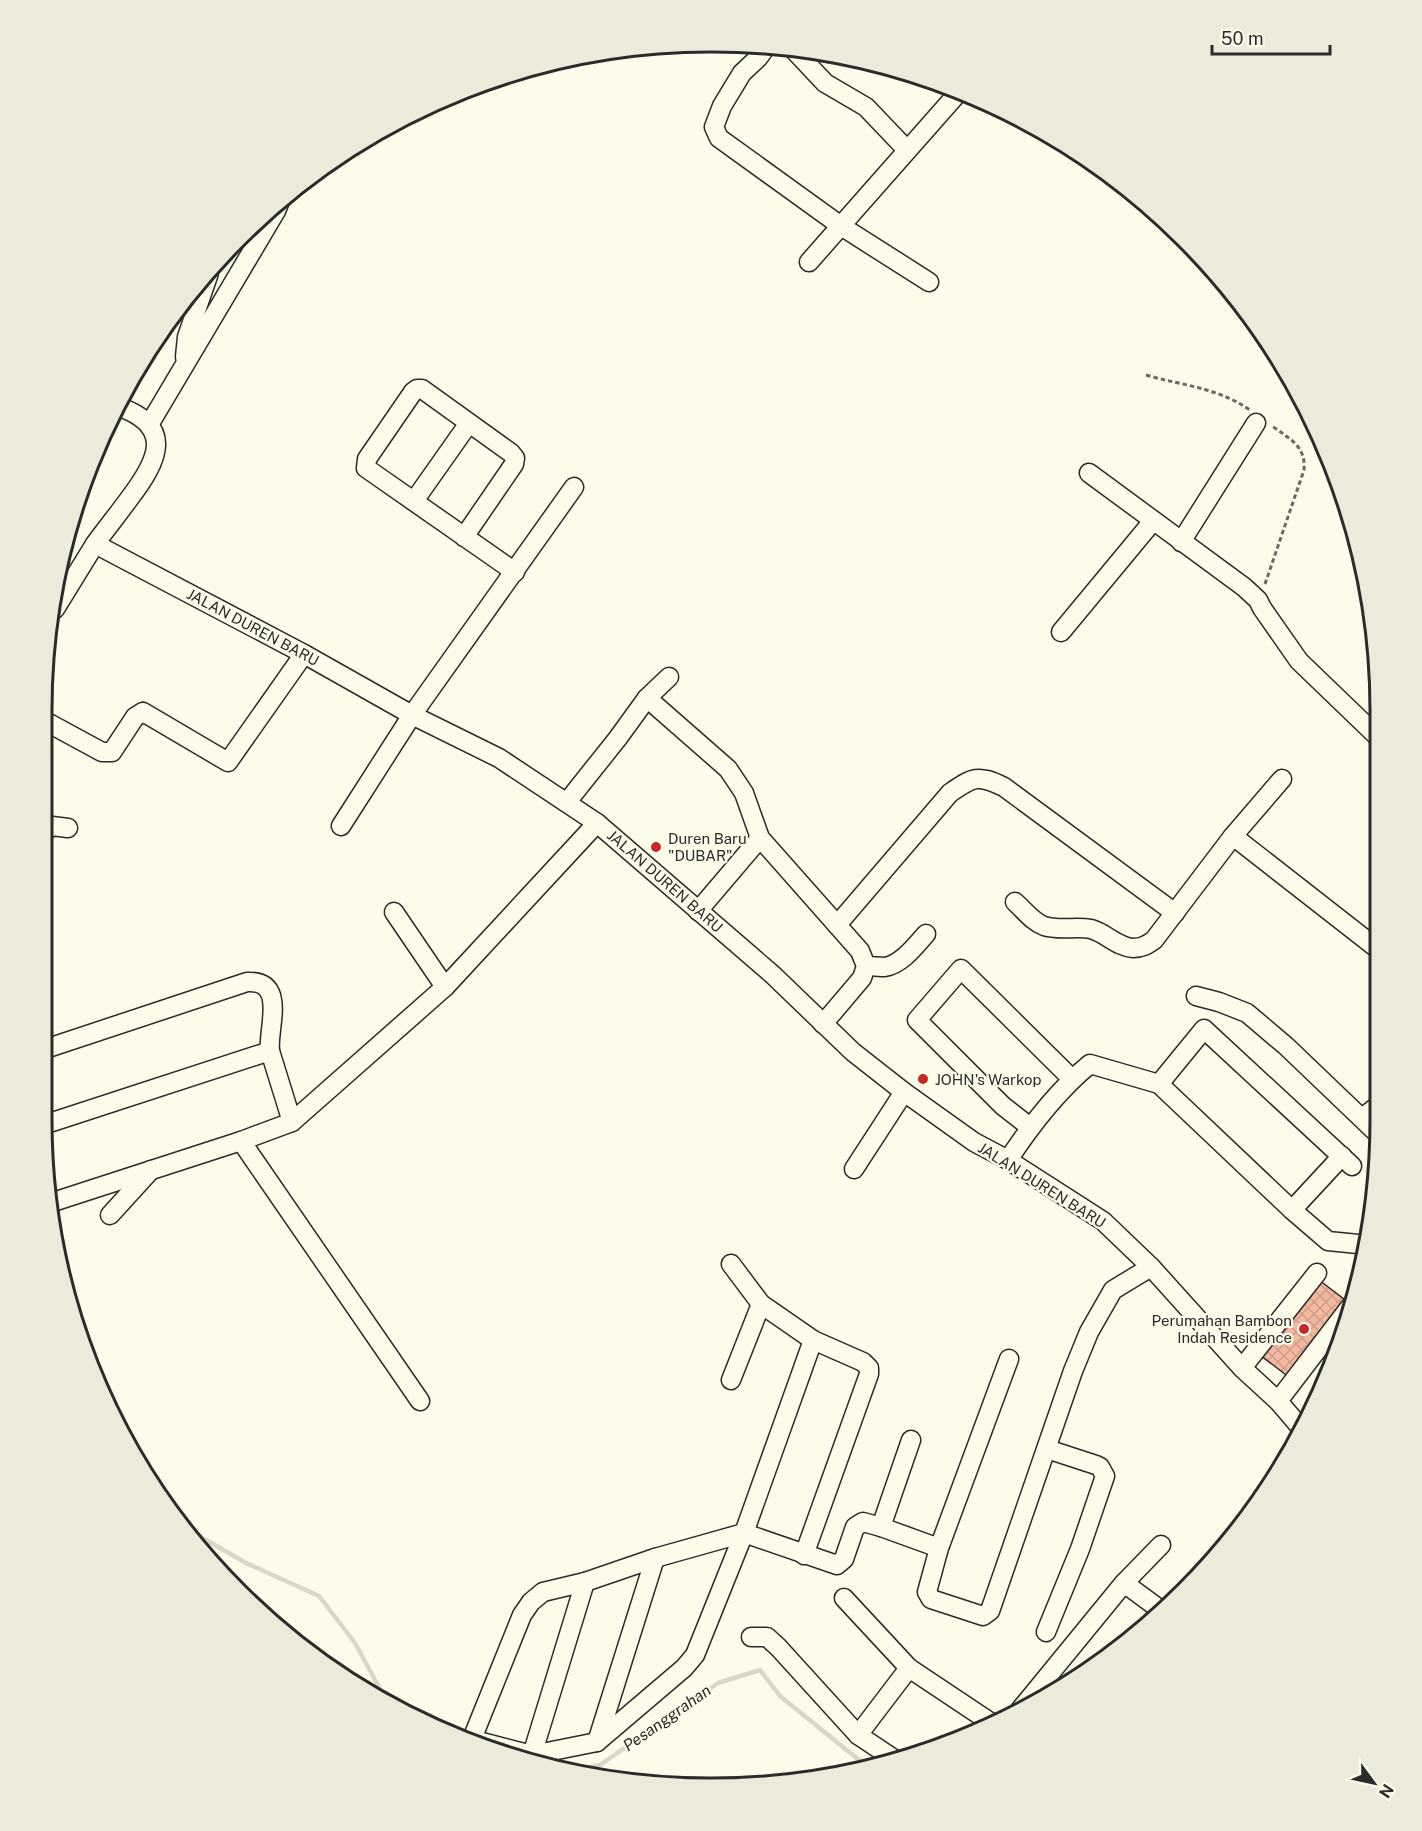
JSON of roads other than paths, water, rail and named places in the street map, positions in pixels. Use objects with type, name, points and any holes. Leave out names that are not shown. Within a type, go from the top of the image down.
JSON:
[{"type":"street","points":[[759,54],[733,86],[716,119],[715,133],[841,226],[929,282]]},
{"type":"street","points":[[802,59],[825,83],[866,107],[907,150]]},
{"type":"street","points":[[809,262],[953,99]]},
{"type":"street","points":[[149,424],[268,224]]},
{"type":"street","points":[[213,280],[227,290]]},
{"type":"street","points":[[183,367],[187,338],[201,296]]},
{"type":"street","points":[[464,537],[514,464],[515,458],[512,453],[422,389],[417,389],[365,464],[366,468],[464,537],[515,572]]},
{"type":"street","points":[[62,598],[95,544],[147,476],[156,456],[156,438],[149,424],[133,411],[126,409]]},
{"type":"street","points":[[1181,542],[1260,420]]},
{"type":"street","points":[[414,501],[469,423]]},
{"type":"street","points":[[1089,473],[1244,586],[1258,600],[1299,661],[1370,729]]},
{"type":"street","points":[[341,826],[412,715],[574,487]]},
{"type":"street","points":[[1061,632],[1153,521]]},
{"type":"street","name":"JALAN DUREN BARU","points":[[95,544],[304,654],[412,715],[499,758],[597,823],[773,975],[853,1052],[974,1142],[1008,1160],[1103,1221],[1151,1267],[1242,1368],[1278,1401],[1296,1422]]},
{"type":"street","points":[[52,725],[102,752],[112,752],[135,717],[143,712],[228,762],[304,654]]},
{"type":"street","points":[[567,802],[647,698],[669,677]]},
{"type":"street","points":[[647,698],[728,769],[744,793],[760,838],[860,951],[866,966],[865,972],[857,986],[824,1024]]},
{"type":"street","points":[[837,925],[950,793],[970,780],[987,778],[1004,787],[1175,913]]},
{"type":"street","points":[[1015,902],[1042,926],[1089,929],[1121,945],[1131,948],[1143,947],[1154,940],[1233,836],[1282,779]]},
{"type":"street","points":[[57,1200],[241,1141],[292,1122],[445,987],[597,823]]},
{"type":"street","points":[[52,826],[68,828]]},
{"type":"street","points":[[1233,836],[1370,943]]},
{"type":"street","points":[[699,911],[760,838]]},
{"type":"street","points":[[394,912],[445,987]]},
{"type":"street","points":[[866,966],[886,967],[896,962],[926,934]]},
{"type":"street","points":[[1030,1127],[1003,1106],[917,1020],[961,969],[1072,1079]]},
{"type":"street","points":[[52,1047],[252,982],[267,989],[273,1000],[269,1035],[270,1051],[292,1122]]},
{"type":"street","points":[[1196,996],[1248,1013],[1370,1126]]},
{"type":"street","points":[[1159,1084],[1204,1029],[1347,1161],[1292,1210]]},
{"type":"street","points":[[52,1122],[270,1051]]},
{"type":"street","points":[[1008,1160],[1030,1127],[1072,1079],[1090,1064],[1159,1084],[1328,1241],[1358,1244]]},
{"type":"street","points":[[854,1169],[904,1092]]},
{"type":"street","points":[[1362,1118],[1370,1112]]},
{"type":"street","points":[[241,1141],[420,1401]]},
{"type":"street","points":[[110,1215],[152,1168]]},
{"type":"street","points":[[731,1264],[761,1304],[813,1340],[863,1362],[869,1368],[869,1374],[804,1555]]},
{"type":"street","points":[[1009,1359],[939,1548],[927,1592],[931,1599],[983,1616],[990,1611],[1073,1371],[1099,1314],[1113,1290],[1151,1267]]},
{"type":"street","points":[[1242,1368],[1317,1273]]},
{"type":"street","points":[[731,1380],[761,1304]]},
{"type":"street","points":[[1278,1401],[1337,1323]]},
{"type":"street","points":[[535,1754],[597,1742],[684,1668],[695,1655],[744,1533],[813,1340]]},
{"type":"street","points":[[881,1527],[911,1440]]},
{"type":"street","points":[[1046,1632],[1080,1549],[1105,1476],[1100,1467],[1096,1465],[1047,1449]]},
{"type":"street","points":[[475,1734],[522,1616],[531,1602],[543,1592],[585,1582],[655,1558],[744,1533],[833,1565],[840,1564],[844,1559],[855,1527],[863,1522],[939,1548]]},
{"type":"street","points":[[1033,1694],[1124,1583],[1161,1545]]},
{"type":"street","points":[[597,1742],[655,1558]]},
{"type":"street","points":[[532,1754],[585,1582]]},
{"type":"street","points":[[1124,1583],[1155,1606]]},
{"type":"street","points":[[844,1598],[909,1668],[985,1719]]},
{"type":"street","points":[[752,1637],[767,1637],[858,1735],[887,1754]]},
{"type":"street","points":[[858,1735],[909,1668]]},
{"type":"waterway","name":"Pesanggrahan","points":[[203,1538],[246,1563],[319,1596],[355,1643],[380,1689]]},
{"type":"waterway","name":"Pesanggrahan","points":[[590,1767],[600,1765],[718,1683],[760,1670],[780,1696],[860,1761]]},
{"type":"place","name":"Duren Baru \"DUBAR\"","points":[[656,847]]},
{"type":"place","name":"JOHN's Warkop","points":[[923,1079]]},
{"type":"place","name":"Perumahan Bambon Indah Residence","points":[[1304,1329]]}]
